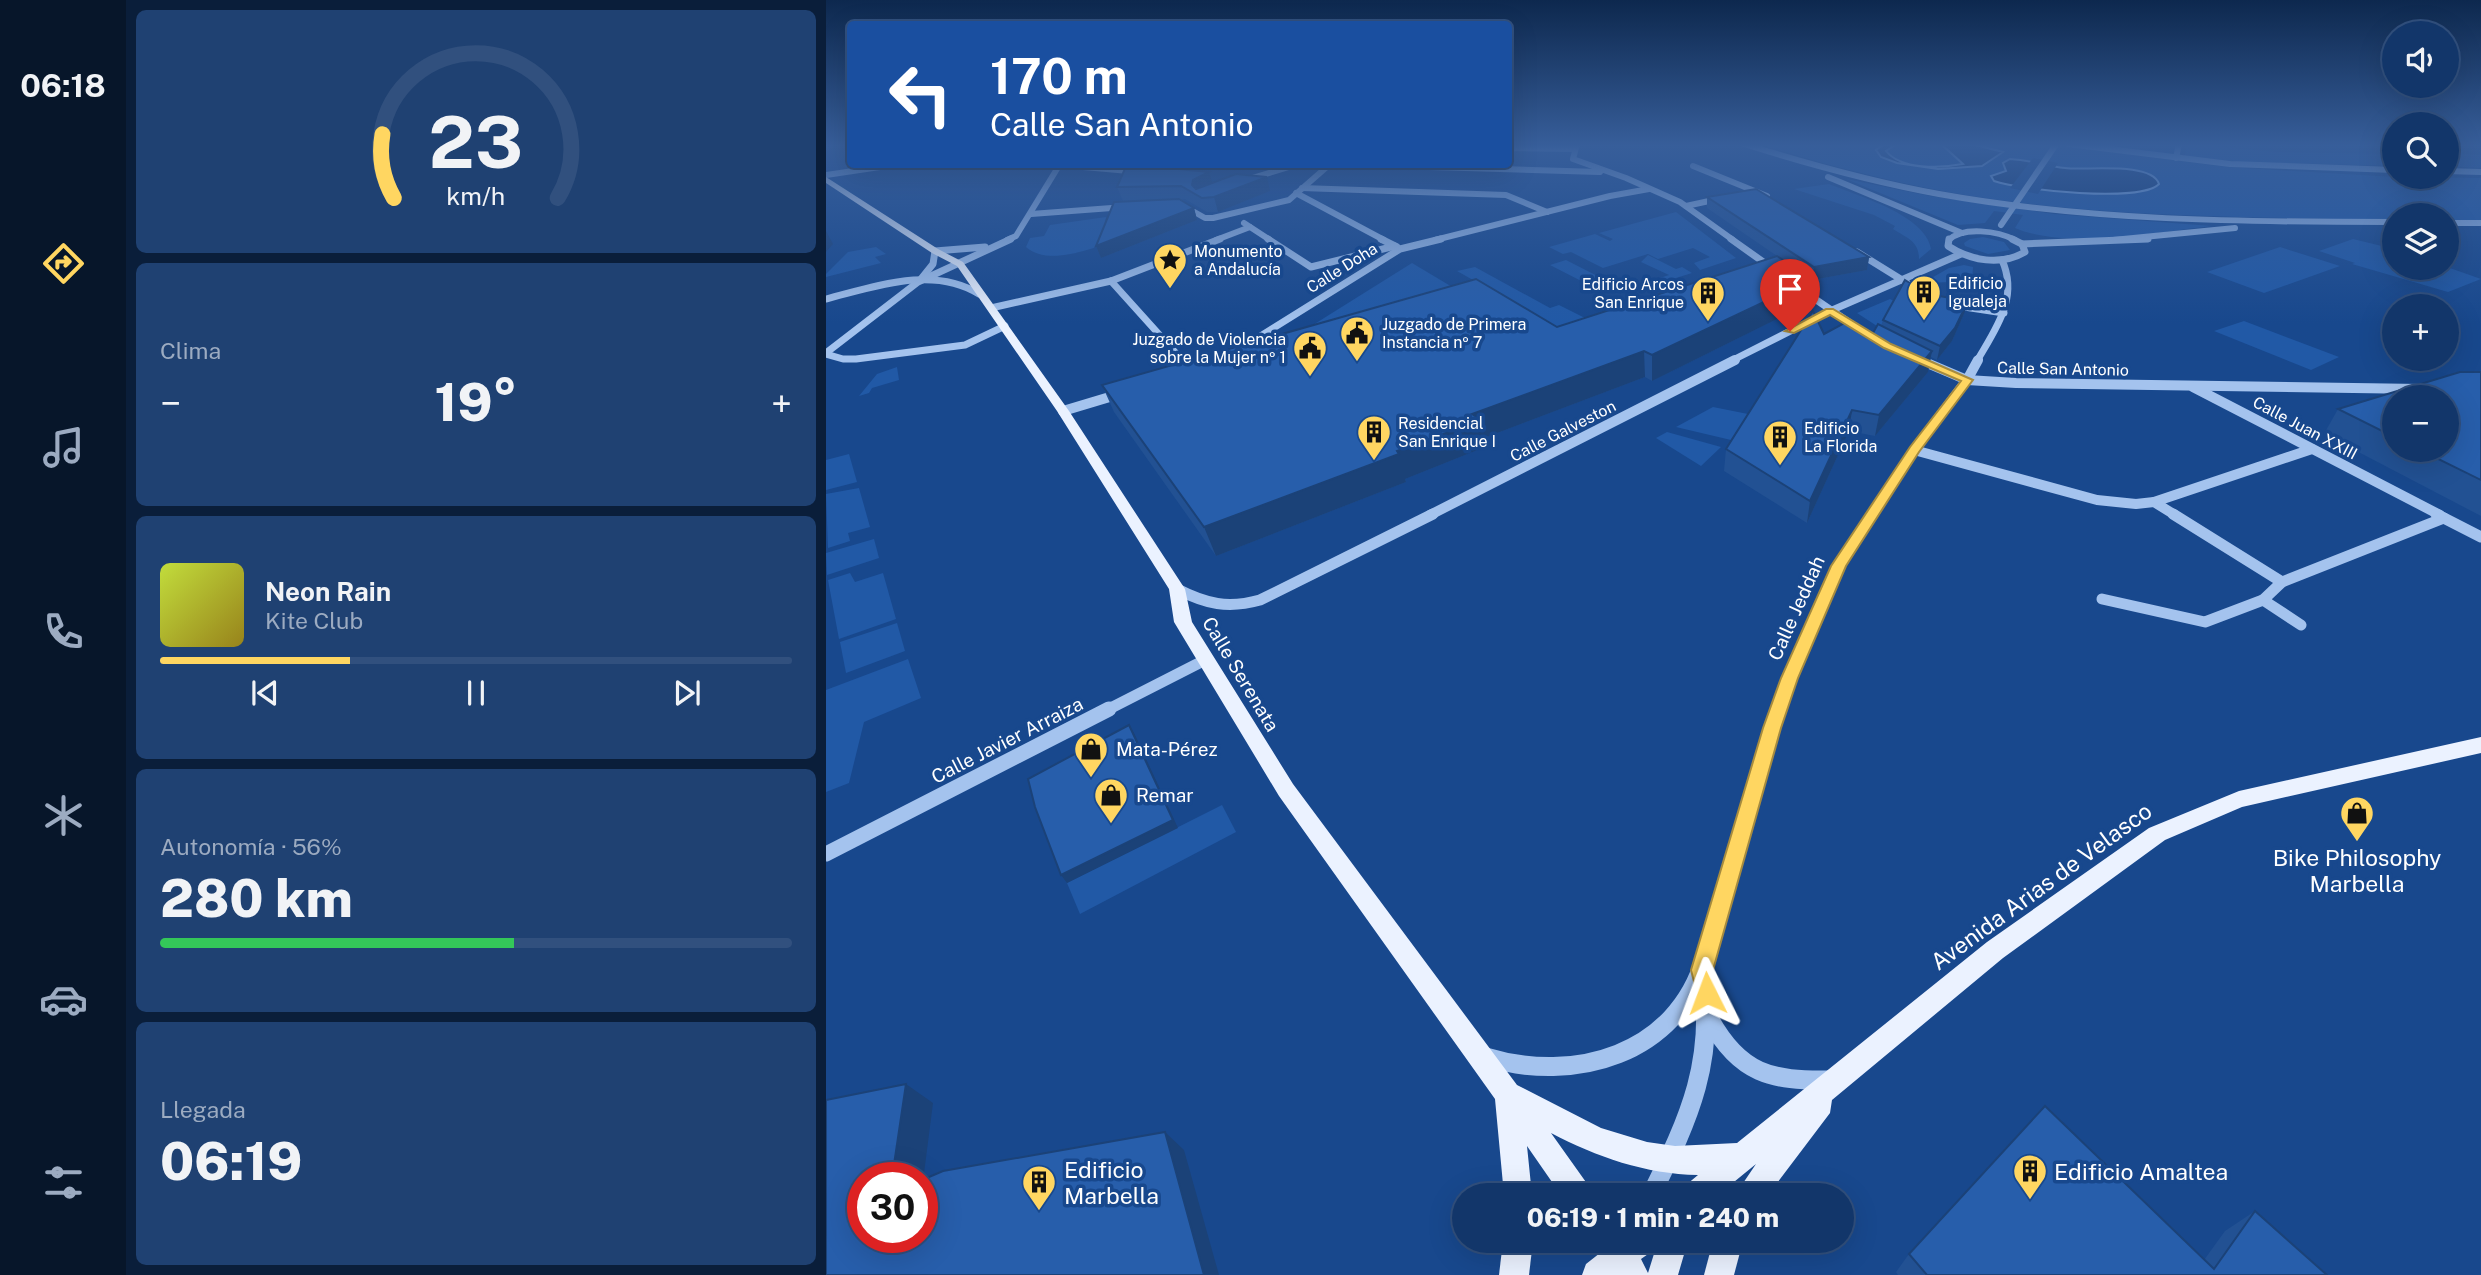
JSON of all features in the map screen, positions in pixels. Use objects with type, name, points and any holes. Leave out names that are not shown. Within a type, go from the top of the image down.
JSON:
[{"type":"main road","points":[[865,204],[935,251],[960,264]]},
{"type":"main road","name":"Calle Serenata","points":[[960,264],[1063,411],[1177,589],[1183,622],[1286,790],[1570,1183]]},
{"type":"main road","name":"Avenida Arias de Velasco","points":[[1711,1183],[1995,950],[2157,834],[2239,799],[2481,745]]},
{"type":"main road","points":[[1759,1183],[1838,1079]]},
{"type":"main road","points":[[1508,1095],[1618,1150],[1669,1162],[1711,1162],[1742,1157]]},
{"type":"main road","points":[[1508,1095],[1517,1183]]},
{"type":"main road","points":[[1514,1275],[1517,1253]]},
{"type":"main road","points":[[1597,1275],[1624,1253]]},
{"type":"main road","points":[[1663,1275],[1669,1253]]},
{"type":"main road","points":[[1719,1275],[1725,1253]]},
{"type":"street","points":[[918,282],[1016,236],[1037,204]]},
{"type":"street","points":[[1171,204],[1185,205],[1205,218],[1232,215],[1276,204]]},
{"type":"street","points":[[1316,204],[1397,247]]},
{"type":"street","points":[[1526,204],[1547,212]]},
{"type":"street","name":"Calle Doha","points":[[1226,357],[1397,247],[1583,204]]},
{"type":"street","points":[[1681,204],[1830,311],[1865,332]]},
{"type":"street","points":[[1686,206],[1698,204]]},
{"type":"street","points":[[1893,204],[1962,233]]},
{"type":"street","points":[[2008,204],[2139,217],[2273,222],[2382,222]]},
{"type":"street","points":[[1996,234],[2016,204]]},
{"type":"street","points":[[1031,214],[1138,205]]},
{"type":"street","points":[[1232,215],[1311,267],[1397,247]]},
{"type":"street","points":[[2022,244],[2025,248],[2020,256],[2003,260],[1981,259],[1961,254],[1948,246],[1947,242],[1954,235],[1962,233],[1996,234],[2022,244],[2144,239],[2273,222]]},
{"type":"street","points":[[2459,223],[2481,223]]},
{"type":"street","points":[[991,308],[1111,281],[1250,227]]},
{"type":"street","points":[[826,354],[918,282],[933,264],[935,251],[971,250],[1007,241]]},
{"type":"street","points":[[1854,250],[1914,288]]},
{"type":"street","name":"Calle Galveston","points":[[1177,589],[1199,602],[1216,607],[1249,603],[1274,595],[1830,311],[1961,254]]},
{"type":"street","name":"Calle Jeddah","points":[[1479,1054],[1525,1069],[1553,1070],[1612,1057],[1651,1034],[1667,1020],[1702,970],[1789,678],[1838,566],[1914,450],[1967,380],[2004,313],[2009,276],[2003,260]]},
{"type":"street","points":[[1111,281],[1192,372]]},
{"type":"street","points":[[826,299],[878,286],[918,282],[954,282],[979,294]]},
{"type":"street","points":[[1937,300],[2004,313]]},
{"type":"street","points":[[826,354],[843,359],[856,359],[965,345],[1005,326]]},
{"type":"street","points":[[826,348],[827,337]]},
{"type":"street","name":"Calle San Antonio","points":[[1910,355],[1967,380],[2382,388]]},
{"type":"street","points":[[1181,376],[1203,368]]},
{"type":"street","name":"Calle Juan XXIII","points":[[2190,386],[2481,537]]},
{"type":"street","points":[[1063,411],[1135,389]]},
{"type":"street","points":[[1914,450],[2097,500],[2136,504],[2154,502],[2312,449]]},
{"type":"street","points":[[2154,502],[2282,582]]},
{"type":"street","points":[[2102,599],[2205,622],[2263,600],[2282,582],[2444,518]]},
{"type":"street","points":[[2263,600],[2301,625]]},
{"type":"street","name":"Calle Javier Arraiza","points":[[826,854],[1205,660]]},
{"type":"street","name":"Calle Jeddah","points":[[1658,1183],[1669,1162],[1699,1080],[1708,1046],[1709,1017],[1702,970]]},
{"type":"street","name":"Calle Jeddah","points":[[1709,1017],[1731,1055],[1749,1068],[1793,1080],[1838,1079]]},
{"type":"shaded area","points":[[1839,204],[1879,204],[1889,208],[1917,226],[1931,249],[1919,259],[1914,244],[1893,229],[1895,226],[1874,215]]},
{"type":"shaded area","points":[[1906,204],[1982,204],[2054,214],[2212,226],[2112,238],[2059,238],[2015,228],[2023,215],[1994,211],[1985,223],[1958,225]]},
{"type":"shaded area","points":[[2027,204],[2382,204],[2382,220],[2129,212]]},
{"type":"shaded area","points":[[2459,204],[2481,204],[2481,222],[2459,221]]},
{"type":"shaded area","points":[[1676,212],[1736,258],[1700,270],[1694,263],[1710,257],[1693,248],[1658,259],[1648,254],[1603,268],[1571,252],[1563,254],[1549,247],[1595,234],[1610,241],[1613,239],[1599,233]]},
{"type":"shaded area","points":[[1106,217],[1105,223],[1130,218],[1118,239],[1084,251],[1058,256],[1035,253],[1026,247],[1030,238],[1044,236],[1050,225]]},
{"type":"shaded area","points":[[1983,237],[2004,242],[2010,250],[1988,254],[1965,246],[1964,243],[1970,239]]},
{"type":"shaded area","points":[[2353,239],[2382,246],[2382,273],[2352,264],[2355,263],[2319,251]]},
{"type":"shaded area","points":[[876,247],[886,254],[875,257],[881,263],[826,277],[848,252]]},
{"type":"shaded area","points":[[2280,247],[2340,266],[2264,293],[2207,272]]},
{"type":"shaded area","points":[[1648,255],[1676,269],[1682,267],[1692,273],[1650,286],[1645,283],[1669,275],[1641,262]]},
{"type":"shaded area","points":[[1566,260],[1617,286],[1604,288],[1594,283],[1589,285],[1550,265]]},
{"type":"shaded area","points":[[1412,263],[1469,297],[1281,345]]},
{"type":"shaded area","points":[[1964,265],[1973,267],[1972,281],[1928,283],[1928,280],[1949,268]]},
{"type":"shaded area","points":[[1475,267],[1550,308],[1559,305],[1589,320],[1576,338],[1457,271]]},
{"type":"shaded area","points":[[2459,271],[2481,279],[2448,292],[2407,280],[2459,280]]},
{"type":"shaded area","points":[[1890,299],[1896,302],[1880,328],[1857,313]]},
{"type":"shaded area","points":[[2244,321],[2339,357],[2311,370],[2214,331]]},
{"type":"shaded area","points":[[897,367],[899,380],[872,388],[869,393],[859,396],[877,374]]},
{"type":"shaded area","points":[[1713,407],[1748,414],[1731,440],[1676,427]]},
{"type":"shaded area","points":[[1667,432],[1721,447],[1701,466],[1656,438]]},
{"type":"shaded area","points":[[849,454],[857,482],[826,490],[826,460]]},
{"type":"shaded area","points":[[859,488],[870,527],[848,533],[850,541],[828,548],[826,494]]},
{"type":"shaded area","points":[[874,539],[879,558],[827,575],[826,553]]},
{"type":"shaded area","points":[[850,573],[855,582],[883,573],[896,619],[839,639],[828,580]]},
{"type":"shaded area","points":[[897,623],[905,651],[846,673],[840,642]]},
{"type":"shaded area","points":[[908,659],[921,698],[864,722],[849,783],[826,792],[826,690]]},
{"type":"shaded area","points":[[1222,805],[1236,832],[1080,914],[1067,883]]},
{"type":"building","points":[[1113,204],[1186,204],[1194,208],[1096,246]]},
{"type":"building","points":[[1717,204],[1780,204],[1869,257],[1814,267]]},
{"type":"building","points":[[1777,256],[1798,270],[1804,283],[1652,355],[1644,351],[1472,414],[1481,420],[1397,451],[1399,454],[1204,527],[1102,385],[1476,279],[1557,327]]},
{"type":"building","points":[[1905,280],[1928,294],[1968,301],[1955,328],[1940,346],[1883,320]]},
{"type":"building","points":[[1813,311],[1824,334],[1848,321],[1873,333],[1878,324],[1932,351],[1879,415],[1852,410],[1810,501],[1726,449]]},
{"type":"building","points":[[2460,372],[2481,372],[2481,480],[2444,462],[2459,462],[2459,385],[2417,385]]},
{"type":"building","points":[[2382,396],[2382,431],[2338,409]]},
{"type":"building","points":[[1129,725],[1173,820],[1061,875],[1035,807],[1028,779]]},
{"type":"building","name":"Edificio Marbella","points":[[906,1084],[894,1162],[847,1162],[847,1253],[938,1253],[938,1173],[943,1171],[1165,1132],[1204,1275],[826,1275],[826,1100]]},
{"type":"building","name":"Edificio Amaltea","points":[[2045,1106],[2214,1269],[2255,1211],[2327,1275],[1927,1275],[1909,1254]]},
{"type":"place","name":"Monumento a Andalucía","points":[[1170,290]]},
{"type":"place","name":"Edificio Igualeja","points":[[1924,322]]},
{"type":"place","name":"Edificio Arcos San Enrique","points":[[1708,323]]},
{"type":"place","name":"Juzgado de Primera Instancia nº 7","points":[[1357,363]]},
{"type":"place","name":"Juzgado de Violencia sobre la Mujer nº 1","points":[[1310,378]]},
{"type":"place","name":"Residencial San Enrique I","points":[[1374,462]]},
{"type":"place","name":"Edificio La Florida","points":[[1780,467]]},
{"type":"place","name":"Mata-Pérez","points":[[1091,779]]},
{"type":"place","name":"Remar","points":[[1111,825]]},
{"type":"place","name":"Bike Philosophy Marbella","points":[[2357,843]]},
{"type":"place","name":"Edificio Amaltea","points":[[2030,1201]]},
{"type":"place","name":"Edificio Marbella","points":[[1039,1212]]},
{"type":"route","points":[[1707,993],[1702,970],[1789,678],[1838,566],[1914,450],[1967,380],[1887,346],[1830,311],[1790,331]]}]
